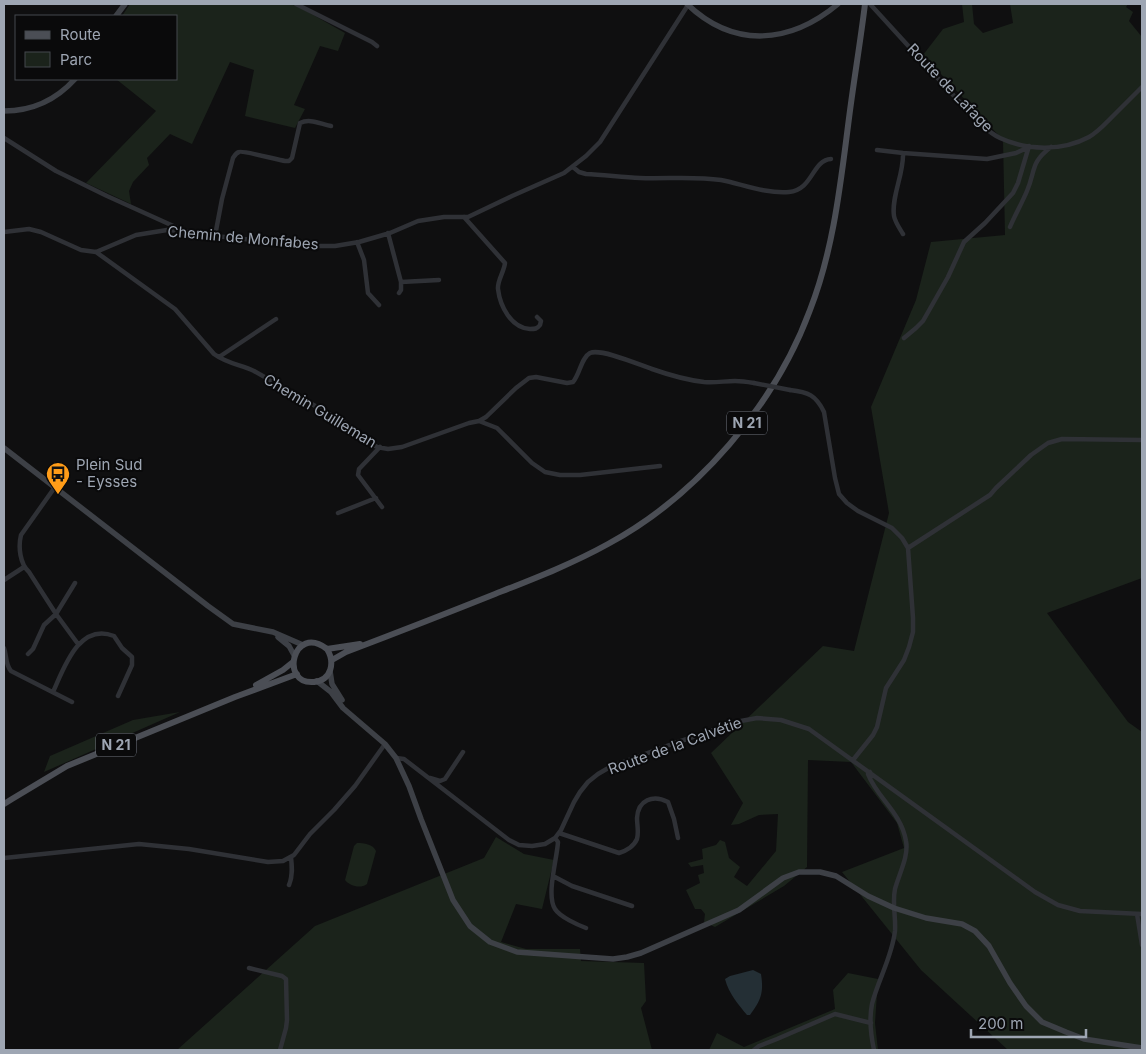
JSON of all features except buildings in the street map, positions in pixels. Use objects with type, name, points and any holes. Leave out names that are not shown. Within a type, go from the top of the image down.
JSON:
[{"type":"main road","points":[[117,15],[125,4]]},
{"type":"main road","points":[[688,4],[700,16],[713,24],[743,35],[760,36],[791,32],[806,26],[838,4]]},
{"type":"main road","name":"N 21","points":[[332,660],[346,652],[540,576],[608,544],[655,513],[682,492],[729,445],[749,420],[780,373],[810,311],[821,277],[830,245],[836,208],[865,4]]},
{"type":"main road","points":[[4,111],[26,109],[46,102],[59,94],[74,80]]},
{"type":"main road","points":[[4,448],[200,600],[234,624],[273,632],[303,645]]},
{"type":"main road","points":[[273,632],[289,646],[294,655]]},
{"type":"main road","name":"N 21","points":[[327,649],[374,641]]},
{"type":"main road","points":[[330,671],[327,676],[317,681],[306,681],[294,669],[294,655],[298,649],[309,643],[316,643],[327,649],[332,660],[330,671],[332,684],[354,718]]},
{"type":"main road","name":"N 21","points":[[235,697],[283,670],[293,662]]},
{"type":"main road","name":"N 21","points":[[4,804],[67,766],[235,697],[297,674]]},
{"type":"main road","points":[[317,681],[331,692],[343,708],[385,744],[396,758],[409,786],[453,900],[470,926],[490,942],[516,952],[613,959],[627,957],[641,953],[738,910],[783,878],[799,872],[820,872],[836,876],[868,896],[894,908],[926,918],[962,924],[975,931],[989,946],[1010,983],[1026,1006],[1042,1022],[1084,1039],[1142,1048]]},
{"type":"street","points":[[296,4],[377,46]]},
{"type":"street","name":"Chemin de Monfabes","points":[[96,252],[136,235],[167,230],[310,246],[335,246],[388,233],[418,221],[444,217],[468,217],[479,213],[564,173],[600,142],[688,4]]},
{"type":"street","name":"Route de Lafage","points":[[865,4],[976,120],[989,132],[1015,144],[1051,147],[1074,143],[1090,137],[1142,87]]},
{"type":"street","points":[[215,236],[222,199],[233,158],[236,154],[244,151],[268,158],[289,161],[292,158],[300,123],[305,120],[331,126]]},
{"type":"street","points":[[4,138],[56,170],[183,231]]},
{"type":"street","points":[[878,150],[903,154],[987,159],[1016,153],[1029,146]]},
{"type":"street","points":[[904,338],[922,321],[948,277],[964,242],[1013,192],[1018,183],[1029,146]]},
{"type":"street","points":[[1010,227],[1028,189],[1037,160],[1051,147]]},
{"type":"street","points":[[903,154],[904,162],[894,205],[894,218],[904,234]]},
{"type":"street","points":[[573,167],[579,172],[586,174],[639,178],[720,180],[767,191],[790,192],[803,187],[818,165],[826,159],[831,159]]},
{"type":"street","points":[[464,217],[505,263],[498,287],[510,318],[519,326],[536,329],[540,326],[540,321],[537,317]]},
{"type":"street","points":[[4,232],[29,229],[80,250],[96,252]]},
{"type":"street","points":[[388,233],[401,282],[399,293]]},
{"type":"street","points":[[356,242],[364,260],[368,293],[379,305]]},
{"type":"street","name":"Chemin Guilleman","points":[[96,252],[175,309],[214,354],[261,375],[345,424],[367,441],[388,449],[402,447],[479,421],[486,417],[529,378],[536,377],[567,383],[573,382],[577,378],[584,358],[590,353],[598,352],[614,355],[658,371],[703,382],[735,381],[804,392],[814,397],[824,412],[839,494],[846,503],[858,511],[892,528],[902,538],[908,548]]},
{"type":"street","points":[[401,282],[439,280]]},
{"type":"street","points":[[219,357],[276,319]]},
{"type":"street","points":[[479,421],[497,428],[532,463],[545,472],[560,475],[580,475],[660,466]]},
{"type":"street","points":[[853,760],[877,727],[886,688],[904,660],[913,632],[908,548],[990,495],[1031,455],[1048,443],[1062,439],[1142,440]]},
{"type":"street","points":[[380,447],[359,469],[358,475],[382,507]]},
{"type":"street","points":[[55,488],[21,535],[20,550],[24,567],[78,644]]},
{"type":"street","points":[[338,513],[376,498]]},
{"type":"street","points":[[4,579],[24,567]]},
{"type":"street","points":[[28,654],[33,649],[44,625],[56,614],[75,583]]},
{"type":"street","points":[[50,604],[62,603]]},
{"type":"street","points":[[53,692],[64,667],[78,644],[102,633],[110,634],[117,638],[122,648],[132,657],[132,665],[118,696]]},
{"type":"street","points":[[4,648],[6,664],[11,671],[72,702]]},
{"type":"street","name":"Route de la Calvétie","points":[[555,838],[580,792],[598,774],[619,764],[741,720],[757,718],[781,720],[810,729],[1035,892],[1058,905],[1080,911],[1140,914]]},
{"type":"street","points":[[4,858],[139,844],[189,849],[268,862],[283,861],[294,855],[310,834],[355,786],[385,744]]},
{"type":"street","points":[[429,778],[440,781],[445,779],[463,752]]},
{"type":"street","points":[[396,758],[404,759],[509,840],[519,845],[532,846],[545,844],[555,838],[558,842],[551,896],[556,909],[567,919],[586,928]]},
{"type":"street","points":[[870,772],[868,774],[871,782],[894,812],[905,835],[906,843],[906,853],[895,890],[895,932],[889,957],[872,1005],[871,1024],[874,1050]]},
{"type":"street","points":[[559,833],[619,853],[624,852],[633,846],[637,839],[638,812],[643,803],[655,797],[668,802],[678,838]]},
{"type":"street","points":[[289,885],[292,867],[291,857]]},
{"type":"street","points":[[553,876],[572,886],[632,906]]},
{"type":"street","points":[[1140,914],[1142,945]]},
{"type":"street","points":[[249,968],[282,976],[286,979],[287,1020],[280,1050]]},
{"type":"street","points":[[754,1050],[759,1046],[835,1014],[871,1024]]},
{"type":"green space","points":[[130,4],[291,4],[345,33],[338,51],[320,46],[294,105],[305,109],[295,128],[245,116],[254,70],[230,62],[192,144],[170,134],[147,158],[149,165],[133,182],[129,191],[131,204],[86,183],[156,111],[117,80],[178,80],[178,15],[123,15]]},
{"type":"green space","points":[[962,4],[972,4],[974,24],[983,33],[1013,23],[1010,4],[1128,4],[1126,7],[1133,12],[1129,21],[1142,37],[1142,578],[1047,613],[1128,722],[1142,732],[1142,1050],[1008,1050],[921,970],[842,872],[904,848],[897,823],[851,762],[808,760],[807,867],[784,886],[715,927],[704,922],[705,914],[701,909],[695,909],[686,890],[700,883],[698,875],[704,873],[703,865],[691,867],[688,863],[703,859],[702,849],[716,845],[720,840],[725,842],[729,858],[740,867],[734,877],[747,886],[776,851],[778,814],[759,815],[739,824],[731,825],[743,803],[711,753],[823,646],[854,651],[889,513],[871,407],[916,300],[931,242],[1005,235],[1003,140],[923,55],[943,29],[964,22]]},
{"type":"green space","points":[[180,712],[44,772],[50,756],[133,720]]},
{"type":"green space","points":[[496,837],[524,854],[554,860],[542,909],[516,904],[501,942],[526,949],[580,949],[581,961],[644,963],[646,1001],[641,1008],[652,1050],[177,1050],[315,926],[484,858]]},
{"type":"green space","points":[[357,843],[371,845],[376,851],[367,884],[358,887],[345,880],[354,846]]},
{"type":"green space","points":[[848,973],[878,979],[875,1023],[878,1050],[709,1050],[717,1033],[744,1047],[835,1009],[833,990]]},
{"type":"shaded area","points":[[753,970],[761,974],[762,991],[757,1005],[750,1015],[747,1015],[731,994],[725,979]]},
{"type":"place","name":"Plein Sud - Eysses","points":[[58,495]]}]
